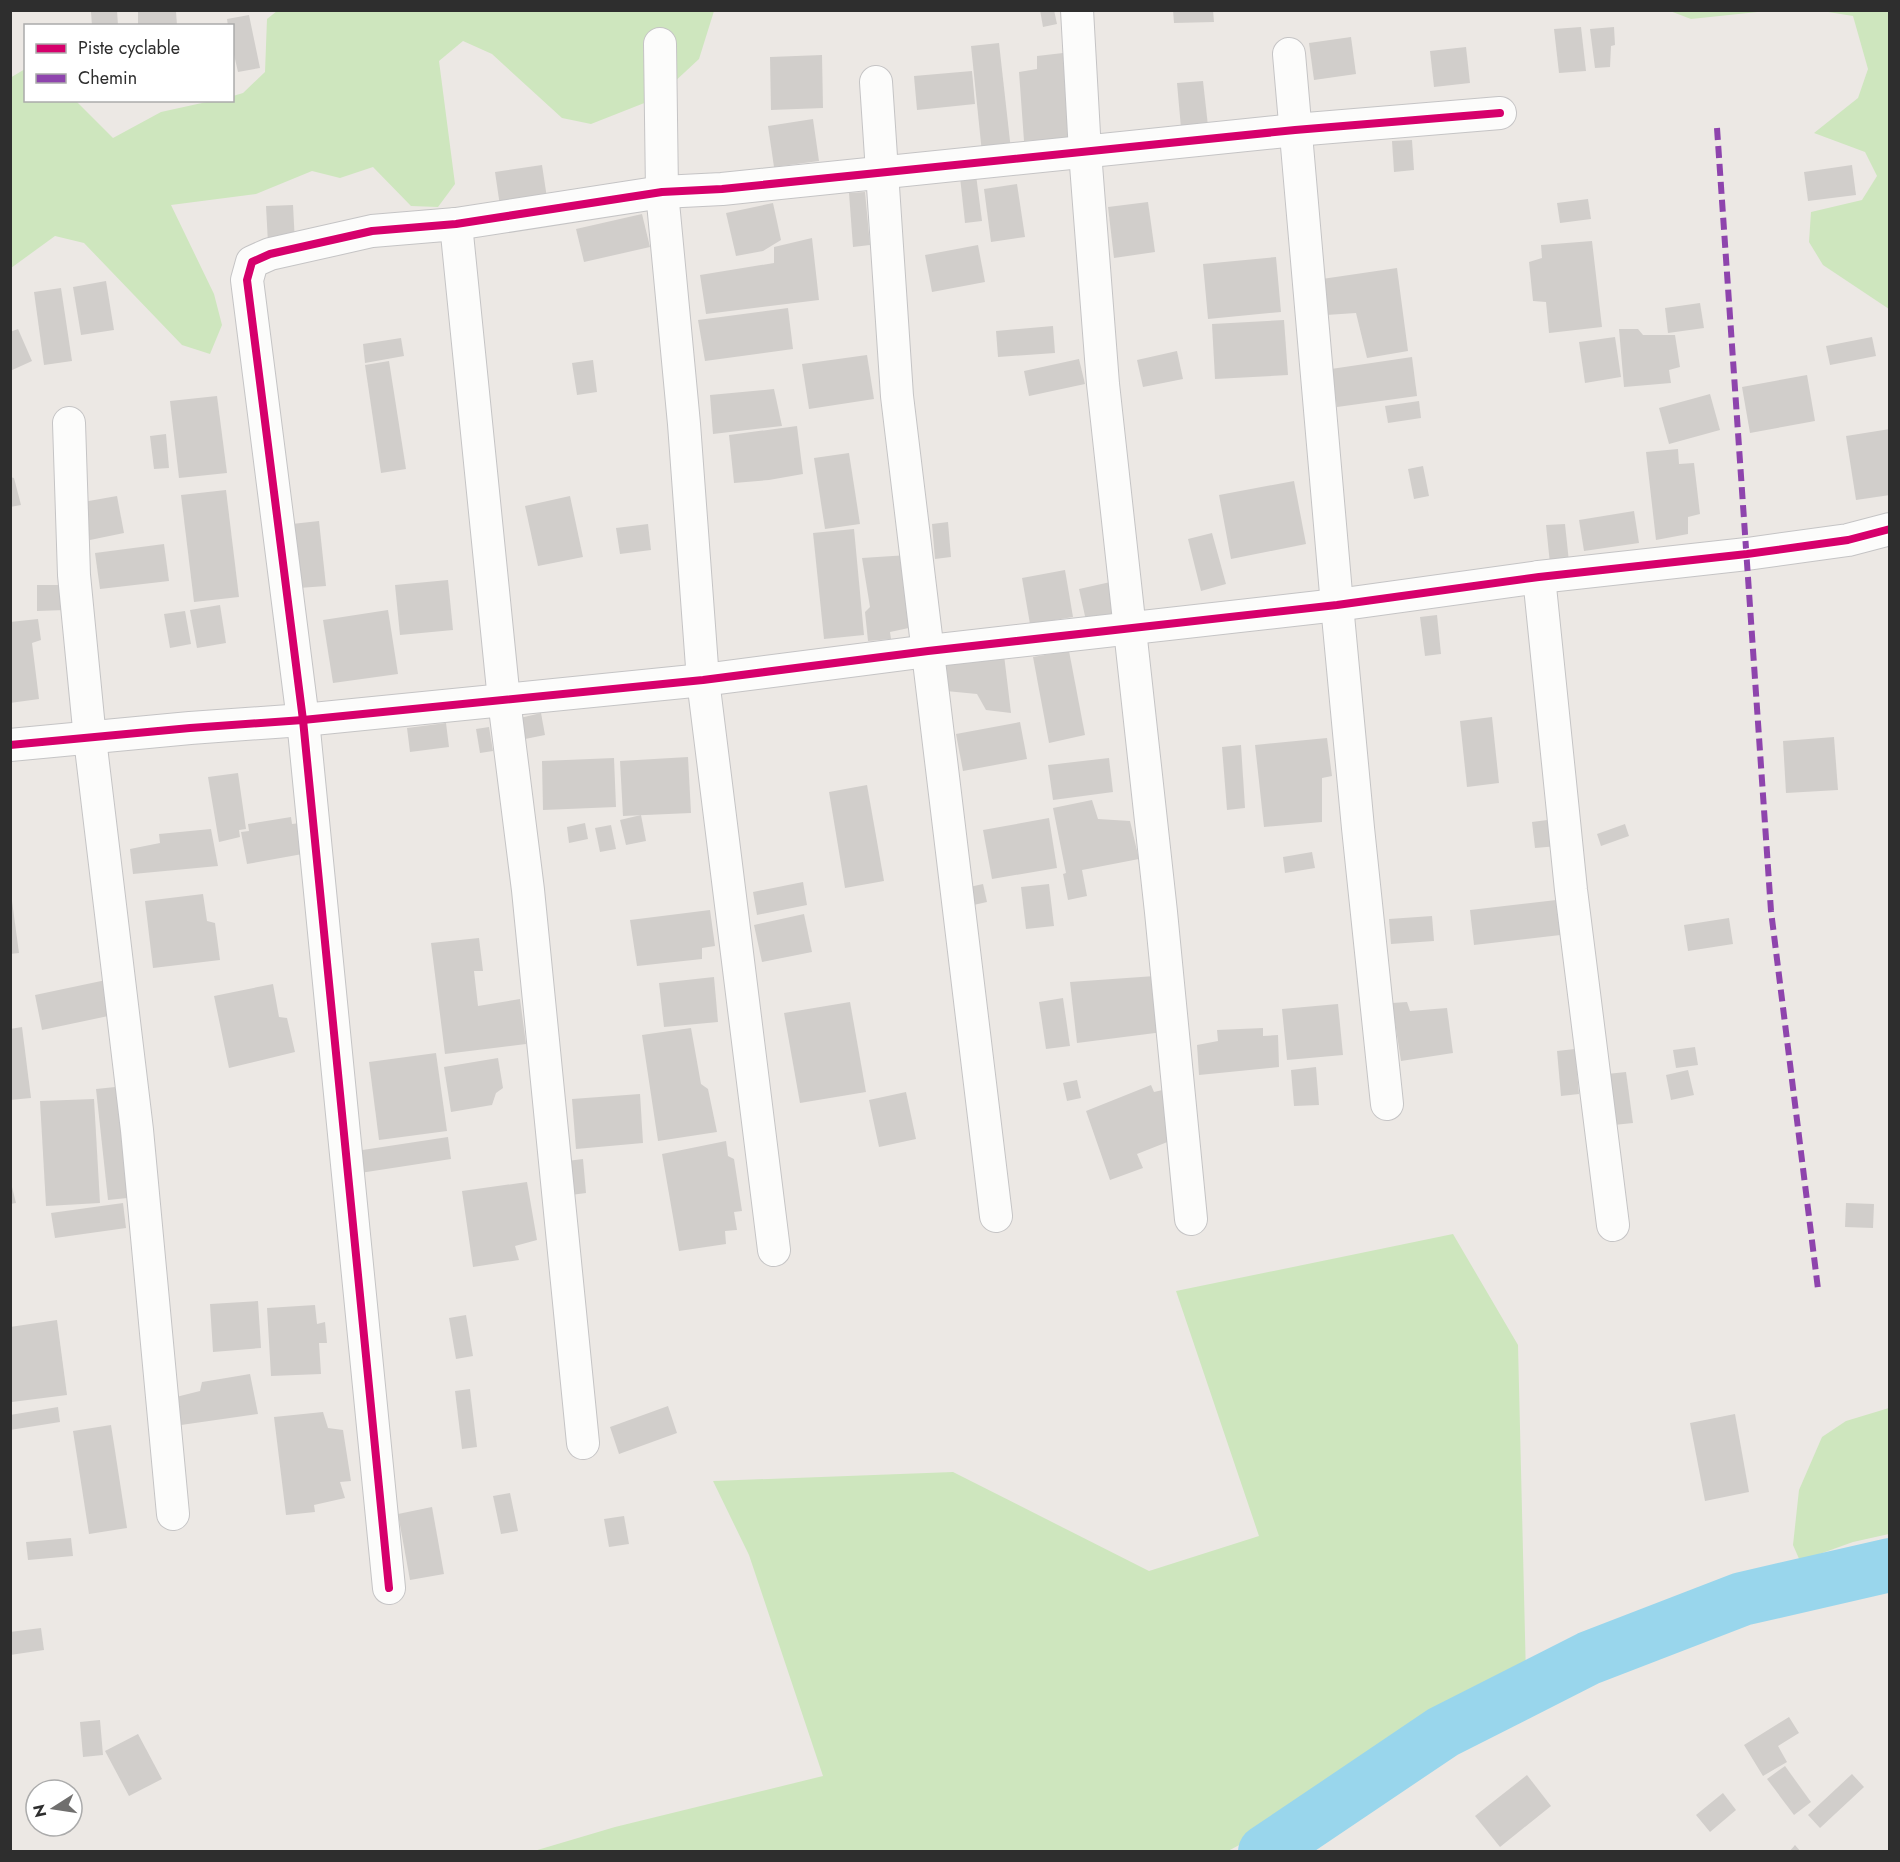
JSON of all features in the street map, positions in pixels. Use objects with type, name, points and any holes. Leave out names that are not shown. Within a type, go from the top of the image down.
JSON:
[{"type":"street","points":[[1077,10],[1085,152],[1103,384],[1163,924],[1191,1219]]},
{"type":"street","points":[[660,44],[662,192],[684,423],[703,680],[774,1250]]},
{"type":"street","points":[[1288,54],[1357,817],[1388,1104]]},
{"type":"street","points":[[876,82],[884,172],[897,396],[996,1216]]},
{"type":"street","points":[[389,1588],[303,720],[247,280],[252,262],[270,254],[372,231],[456,224],[662,192],[722,189],[1295,130],[1500,113]]},
{"type":"street","points":[[456,224],[504,700],[528,890],[582,1443]]},
{"type":"street","points":[[69,423],[74,575],[90,739],[137,1131],[173,1514]]},
{"type":"street","points":[[10,745],[303,720],[703,680],[928,651],[1337,605],[1539,577],[1747,554],[1837,541],[1890,529]]},
{"type":"street","points":[[1539,577],[1571,890],[1613,1226]]},
{"type":"green space","points":[[277,11],[714,11],[699,59],[657,98],[591,124],[562,118],[492,54],[463,41],[439,61],[455,184],[438,207],[411,206],[373,167],[340,178],[312,171],[256,194],[171,205],[214,294],[222,325],[210,354],[182,345],[84,243],[55,236],[11,268],[10,78],[24,70],[24,102],[77,102],[113,138],[161,112],[206,102],[234,102],[234,96],[243,93],[265,72],[267,19]]},
{"type":"green space","points":[[1670,11],[1767,11],[1691,19]]},
{"type":"green space","points":[[1822,11],[1889,11],[1889,309],[1823,265],[1809,242],[1811,212],[1862,200],[1877,176],[1865,152],[1814,133],[1858,98],[1868,69],[1853,16]]},
{"type":"green space","points":[[1453,1234],[1518,1345],[1526,1677],[1408,1741],[1390,1765],[1228,1851],[534,1851],[615,1827],[823,1776],[749,1555],[713,1481],[953,1472],[1149,1571],[1259,1536],[1176,1291]]},
{"type":"green space","points":[[1889,1408],[1889,1534],[1853,1542],[1800,1561],[1793,1545],[1799,1490],[1822,1437],[1846,1421]]},
{"type":"building","points":[[117,10],[118,24],[92,24],[91,12]]},
{"type":"building","points":[[1040,10],[1054,10],[1057,24],[1043,27]]},
{"type":"building","points":[[1173,10],[1213,10],[1214,22],[1174,23]]},
{"type":"building","points":[[176,11],[177,24],[138,24],[138,12]]},
{"type":"building","points":[[249,15],[260,68],[238,72],[234,55],[234,24],[228,24],[227,19]]},
{"type":"building","points":[[1581,27],[1586,71],[1559,73],[1554,29]]},
{"type":"building","points":[[1614,27],[1615,45],[1611,46],[1610,67],[1595,68],[1590,29]]},
{"type":"building","points":[[1351,37],[1356,74],[1314,80],[1309,43]]},
{"type":"building","points":[[999,43],[1011,150],[982,153],[971,46]]},
{"type":"building","points":[[1466,47],[1470,83],[1434,87],[1430,51]]},
{"type":"building","points":[[1063,53],[1069,138],[1024,141],[1019,72],[1037,69],[1037,56]]},
{"type":"building","points":[[822,55],[823,108],[771,110],[770,57]]},
{"type":"building","points":[[972,71],[975,104],[917,110],[914,76]]},
{"type":"building","points":[[1203,81],[1208,126],[1181,128],[1177,83]]},
{"type":"building","points":[[813,119],[819,161],[774,167],[768,126]]},
{"type":"building","points":[[1412,140],[1414,170],[1394,172],[1392,141]]},
{"type":"building","points":[[542,165],[547,198],[500,206],[495,172]]},
{"type":"building","points":[[1852,165],[1856,195],[1808,201],[1804,172]]},
{"type":"building","points":[[976,175],[982,221],[965,223],[960,177]]},
{"type":"building","points":[[1017,184],[1025,237],[991,242],[984,189]]},
{"type":"building","points":[[865,192],[870,245],[853,247],[849,193]]},
{"type":"building","points":[[1588,199],[1591,219],[1560,223],[1557,203]]},
{"type":"building","points":[[1148,202],[1155,252],[1114,258],[1108,207]]},
{"type":"building","points":[[773,203],[781,240],[763,251],[736,256],[726,213]]},
{"type":"building","points":[[293,205],[295,243],[268,243],[266,206]]},
{"type":"building","points":[[642,214],[650,247],[584,262],[576,229]]},
{"type":"building","points":[[812,238],[819,300],[706,314],[700,275],[774,263],[774,247]]},
{"type":"building","points":[[1592,241],[1602,327],[1549,333],[1546,302],[1533,301],[1529,262],[1542,258],[1541,245]]},
{"type":"building","points":[[978,245],[985,282],[932,292],[925,255]]},
{"type":"building","points":[[1276,257],[1281,312],[1208,319],[1203,264]]},
{"type":"building","points":[[1397,268],[1408,351],[1367,358],[1356,313],[1326,315],[1322,279]]},
{"type":"building","points":[[106,281],[114,330],[81,335],[73,287]]},
{"type":"building","points":[[61,288],[72,361],[44,365],[34,292]]},
{"type":"building","points":[[1700,303],[1704,328],[1668,333],[1665,308]]},
{"type":"building","points":[[788,308],[793,349],[705,361],[698,320]]},
{"type":"building","points":[[1284,320],[1288,375],[1215,379],[1212,324]]},
{"type":"building","points":[[1053,326],[1055,353],[998,357],[996,331]]},
{"type":"building","points":[[18,329],[32,361],[10,371],[10,332]]},
{"type":"building","points":[[1619,329],[1638,329],[1643,335],[1675,335],[1680,367],[1669,370],[1671,383],[1624,387]]},
{"type":"building","points":[[1615,337],[1621,377],[1585,383],[1579,342]]},
{"type":"building","points":[[1872,337],[1876,356],[1830,365],[1826,346]]},
{"type":"building","points":[[401,338],[404,356],[365,363],[363,344]]},
{"type":"building","points":[[1177,351],[1183,379],[1143,387],[1137,360]]},
{"type":"building","points":[[867,355],[874,399],[809,409],[802,364]]},
{"type":"building","points":[[1412,357],[1417,396],[1337,407],[1331,369]]},
{"type":"building","points":[[1079,359],[1085,384],[1029,396],[1024,371]]},
{"type":"building","points":[[593,360],[597,392],[577,395],[572,363]]},
{"type":"building","points":[[389,361],[406,469],[381,473],[365,365]]},
{"type":"building","points":[[1807,375],[1815,421],[1750,433],[1742,387]]},
{"type":"building","points":[[774,389],[782,426],[713,434],[710,395]]},
{"type":"building","points":[[1710,394],[1720,430],[1669,444],[1659,408]]},
{"type":"building","points":[[217,396],[227,473],[179,478],[170,401]]},
{"type":"building","points":[[1419,401],[1421,418],[1388,423],[1385,406]]},
{"type":"building","points":[[797,426],[803,474],[734,483],[729,435]]},
{"type":"building","points":[[1890,429],[1890,495],[1856,500],[1846,436]]},
{"type":"building","points":[[166,434],[169,468],[154,469],[150,436]]},
{"type":"building","points":[[1678,449],[1679,464],[1694,463],[1700,514],[1688,517],[1688,534],[1656,540],[1646,452]]},
{"type":"building","points":[[849,453],[860,524],[825,529],[814,458]]},
{"type":"building","points":[[1423,466],[1429,496],[1414,499],[1408,469]]},
{"type":"building","points":[[10,477],[14,478],[21,505],[10,507]]},
{"type":"building","points":[[1294,481],[1306,544],[1231,559],[1219,495]]},
{"type":"building","points":[[226,490],[239,597],[194,602],[181,495]]},
{"type":"building","points":[[117,496],[124,533],[90,540],[83,502]]},
{"type":"building","points":[[570,496],[583,557],[538,566],[525,506]]},
{"type":"building","points":[[1634,511],[1639,543],[1584,551],[1579,520]]},
{"type":"building","points":[[319,521],[326,586],[299,588],[292,524]]},
{"type":"building","points":[[948,522],[951,557],[935,559],[932,524]]},
{"type":"building","points":[[648,524],[651,550],[620,554],[616,528]]},
{"type":"building","points":[[1565,524],[1569,562],[1550,564],[1546,525]]},
{"type":"building","points":[[854,529],[864,635],[824,639],[813,533]]},
{"type":"building","points":[[1212,533],[1226,584],[1201,591],[1188,539]]},
{"type":"building","points":[[164,544],[169,581],[100,589],[95,553]]},
{"type":"building","points":[[908,555],[918,626],[890,632],[891,639],[868,641],[865,612],[870,607],[862,558]]},
{"type":"building","points":[[1065,570],[1073,617],[1030,624],[1022,578]]},
{"type":"building","points":[[448,580],[453,630],[400,635],[395,585]]},
{"type":"building","points":[[1115,581],[1123,617],[1087,625],[1079,589]]},
{"type":"building","points":[[37,585],[65,585],[66,610],[37,611]]},
{"type":"building","points":[[220,605],[226,643],[197,648],[190,610]]},
{"type":"building","points":[[388,610],[398,674],[333,683],[323,620]]},
{"type":"building","points":[[185,611],[191,644],[170,648],[164,614]]},
{"type":"building","points":[[1437,615],[1441,654],[1425,656],[1420,617]]},
{"type":"building","points":[[38,619],[41,640],[32,643],[39,699],[10,703],[10,622]]},
{"type":"building","points":[[1069,651],[1085,735],[1049,743],[1033,657]]},
{"type":"building","points":[[1004,655],[1011,713],[986,710],[977,694],[946,691],[943,662]]},
{"type":"building","points":[[541,713],[545,735],[525,739],[520,718]]},
{"type":"building","points":[[1492,717],[1499,783],[1467,787],[1460,721]]},
{"type":"building","points":[[1020,722],[1027,759],[963,771],[956,734]]},
{"type":"building","points":[[446,723],[449,747],[410,752],[407,728]]},
{"type":"building","points":[[489,727],[493,751],[480,753],[476,729]]},
{"type":"building","points":[[1834,737],[1838,790],[1786,793],[1783,741]]},
{"type":"building","points":[[1327,738],[1332,776],[1322,778],[1322,822],[1264,827],[1255,745]]},
{"type":"building","points":[[1241,745],[1245,808],[1227,810],[1222,747]]},
{"type":"building","points":[[688,757],[691,813],[623,816],[620,761]]},
{"type":"building","points":[[614,758],[616,807],[543,810],[542,761]]},
{"type":"building","points":[[1109,758],[1113,792],[1053,800],[1048,765]]},
{"type":"building","points":[[238,773],[246,829],[239,830],[240,837],[219,842],[208,777]]},
{"type":"building","points":[[867,785],[884,881],[845,888],[829,792]]},
{"type":"building","points":[[1092,800],[1098,819],[1130,821],[1139,859],[1082,870],[1087,896],[1068,900],[1063,874],[1066,873],[1053,808]]},
{"type":"building","points":[[641,815],[646,841],[626,845],[620,820]]},
{"type":"building","points":[[291,817],[292,824],[300,823],[308,853],[247,864],[241,832],[249,831],[248,824]]},
{"type":"building","points":[[1049,818],[1057,868],[992,879],[983,830]]},
{"type":"building","points":[[1555,819],[1558,846],[1535,848],[1532,822]]},
{"type":"building","points":[[585,823],[588,839],[569,843],[567,827]]},
{"type":"building","points":[[1625,824],[1629,836],[1601,846],[1597,834]]},
{"type":"building","points":[[611,825],[616,849],[600,852],[595,828]]},
{"type":"building","points":[[211,829],[218,866],[133,874],[130,849],[160,843],[159,834]]},
{"type":"building","points":[[1312,852],[1315,868],[1285,873],[1283,857]]},
{"type":"building","points":[[803,882],[807,905],[757,915],[753,892]]},
{"type":"building","points":[[983,884],[987,902],[969,906],[965,888]]},
{"type":"building","points":[[1049,884],[1054,926],[1026,929],[1021,887]]},
{"type":"building","points":[[203,894],[207,921],[215,923],[220,960],[153,968],[145,901]]},
{"type":"building","points":[[1565,899],[1569,934],[1474,945],[1470,910]]},
{"type":"building","points":[[12,901],[19,953],[10,954],[10,902]]},
{"type":"building","points":[[710,910],[715,946],[702,948],[702,959],[637,966],[630,920]]},
{"type":"building","points":[[804,914],[812,952],[762,962],[754,925]]},
{"type":"building","points":[[1432,916],[1434,941],[1391,944],[1389,919]]},
{"type":"building","points":[[1729,918],[1733,944],[1688,951],[1684,925]]},
{"type":"building","points":[[479,938],[483,971],[474,971],[478,1006],[520,999],[526,1044],[445,1054],[431,943]]},
{"type":"building","points":[[1155,976],[1163,1032],[1077,1043],[1070,982]]},
{"type":"building","points":[[714,977],[718,1022],[664,1027],[659,983]]},
{"type":"building","points":[[106,980],[113,1015],[42,1030],[35,995]]},
{"type":"building","points":[[273,984],[279,1017],[287,1018],[295,1052],[229,1068],[214,996]]},
{"type":"building","points":[[1063,998],[1070,1046],[1046,1049],[1039,1002]]},
{"type":"building","points":[[850,1002],[866,1092],[800,1103],[784,1013]]},
{"type":"building","points":[[1407,1002],[1410,1011],[1447,1008],[1453,1053],[1401,1061],[1392,1003]]},
{"type":"building","points":[[1338,1004],[1343,1055],[1287,1060],[1282,1009]]},
{"type":"building","points":[[22,1027],[31,1098],[10,1100],[10,1029]]},
{"type":"building","points":[[691,1028],[701,1084],[708,1089],[717,1132],[658,1141],[642,1035]]},
{"type":"building","points":[[1263,1028],[1263,1036],[1278,1035],[1279,1067],[1199,1075],[1197,1045],[1218,1041],[1217,1030]]},
{"type":"building","points":[[1695,1047],[1698,1065],[1676,1068],[1673,1050]]},
{"type":"building","points":[[1575,1049],[1579,1094],[1561,1096],[1557,1051]]},
{"type":"building","points":[[436,1053],[447,1131],[379,1140],[369,1062]]},
{"type":"building","points":[[498,1058],[503,1088],[496,1093],[492,1105],[451,1112],[444,1067]]},
{"type":"building","points":[[1316,1067],[1319,1105],[1294,1106],[1291,1070]]},
{"type":"building","points":[[1688,1070],[1694,1095],[1671,1100],[1666,1075]]},
{"type":"building","points":[[1626,1072],[1633,1123],[1614,1125],[1607,1074]]},
{"type":"building","points":[[1077,1080],[1081,1098],[1067,1101],[1063,1083]]},
{"type":"building","points":[[1151,1085],[1154,1092],[1171,1088],[1175,1139],[1137,1154],[1143,1168],[1110,1180],[1086,1111]]},
{"type":"building","points":[[125,1086],[137,1197],[108,1200],[96,1089]]},
{"type":"building","points":[[906,1092],[916,1139],[879,1147],[869,1100]]},
{"type":"building","points":[[640,1094],[643,1143],[576,1149],[572,1099]]},
{"type":"building","points":[[94,1099],[100,1203],[46,1206],[40,1101]]},
{"type":"building","points":[[448,1137],[451,1159],[360,1173],[356,1151]]},
{"type":"building","points":[[726,1141],[728,1156],[734,1159],[742,1211],[734,1212],[737,1230],[725,1231],[726,1244],[679,1251],[662,1154]]},
{"type":"building","points":[[583,1159],[586,1193],[571,1195],[567,1161]]},
{"type":"building","points":[[10,1179],[16,1203],[10,1204]]},
{"type":"building","points":[[527,1182],[537,1240],[515,1246],[519,1260],[473,1267],[462,1191]]},
{"type":"building","points":[[123,1203],[126,1228],[55,1238],[51,1213]]},
{"type":"building","points":[[1846,1203],[1874,1204],[1873,1228],[1845,1227]]},
{"type":"building","points":[[258,1301],[261,1348],[213,1352],[210,1304]]},
{"type":"building","points":[[315,1305],[317,1324],[325,1322],[327,1343],[319,1343],[321,1374],[271,1376],[267,1308]]},
{"type":"building","points":[[466,1315],[473,1356],[456,1359],[449,1318]]},
{"type":"building","points":[[57,1320],[67,1395],[12,1402],[10,1327]]},
{"type":"building","points":[[250,1374],[258,1414],[181,1425],[176,1397],[200,1391],[202,1382]]},
{"type":"building","points":[[470,1389],[477,1447],[462,1449],[455,1391]]},
{"type":"building","points":[[668,1406],[677,1433],[619,1454],[610,1427]]},
{"type":"building","points":[[58,1407],[60,1422],[10,1430],[10,1415]]},
{"type":"building","points":[[323,1412],[328,1428],[343,1430],[351,1481],[340,1482],[345,1498],[314,1505],[315,1512],[286,1515],[274,1417]]},
{"type":"building","points":[[1735,1414],[1749,1492],[1705,1501],[1690,1423]]},
{"type":"building","points":[[111,1425],[127,1528],[89,1534],[73,1431]]},
{"type":"building","points":[[510,1493],[518,1531],[501,1534],[493,1496]]},
{"type":"building","points":[[432,1507],[444,1574],[410,1580],[398,1514]]},
{"type":"building","points":[[624,1516],[629,1544],[609,1547],[604,1519]]},
{"type":"building","points":[[71,1538],[73,1556],[28,1560],[26,1542]]},
{"type":"building","points":[[41,1628],[44,1650],[10,1655],[10,1632]]},
{"type":"building","points":[[1789,1717],[1799,1733],[1778,1746],[1787,1762],[1763,1776],[1744,1745]]},
{"type":"building","points":[[100,1720],[103,1755],[83,1757],[80,1722]]},
{"type":"building","points":[[138,1734],[162,1779],[129,1796],[105,1751]]},
{"type":"building","points":[[1785,1766],[1811,1802],[1794,1815],[1767,1779]]},
{"type":"building","points":[[1852,1774],[1864,1787],[1820,1828],[1808,1815]]},
{"type":"building","points":[[1527,1775],[1551,1806],[1500,1847],[1475,1816]]},
{"type":"building","points":[[1723,1793],[1736,1810],[1710,1832],[1696,1815]]},
{"type":"building","points":[[1795,1845],[1801,1852],[1789,1852]]},
{"type":"waterway","points":[[1265,1852],[1443,1732],[1589,1658],[1742,1599],[1890,1565]]},
{"type":"marked path","points":[[1717,128],[1771,911],[1818,1289]]},
{"type":"cycle path","points":[[389,1588],[303,720],[247,280],[252,262],[270,254],[372,231],[456,224],[662,192],[722,189],[1295,130],[1500,113]]},
{"type":"cycle path","points":[[10,745],[303,720],[703,680],[928,651],[1337,605],[1539,577],[1747,554],[1848,540],[1890,529]]}]
